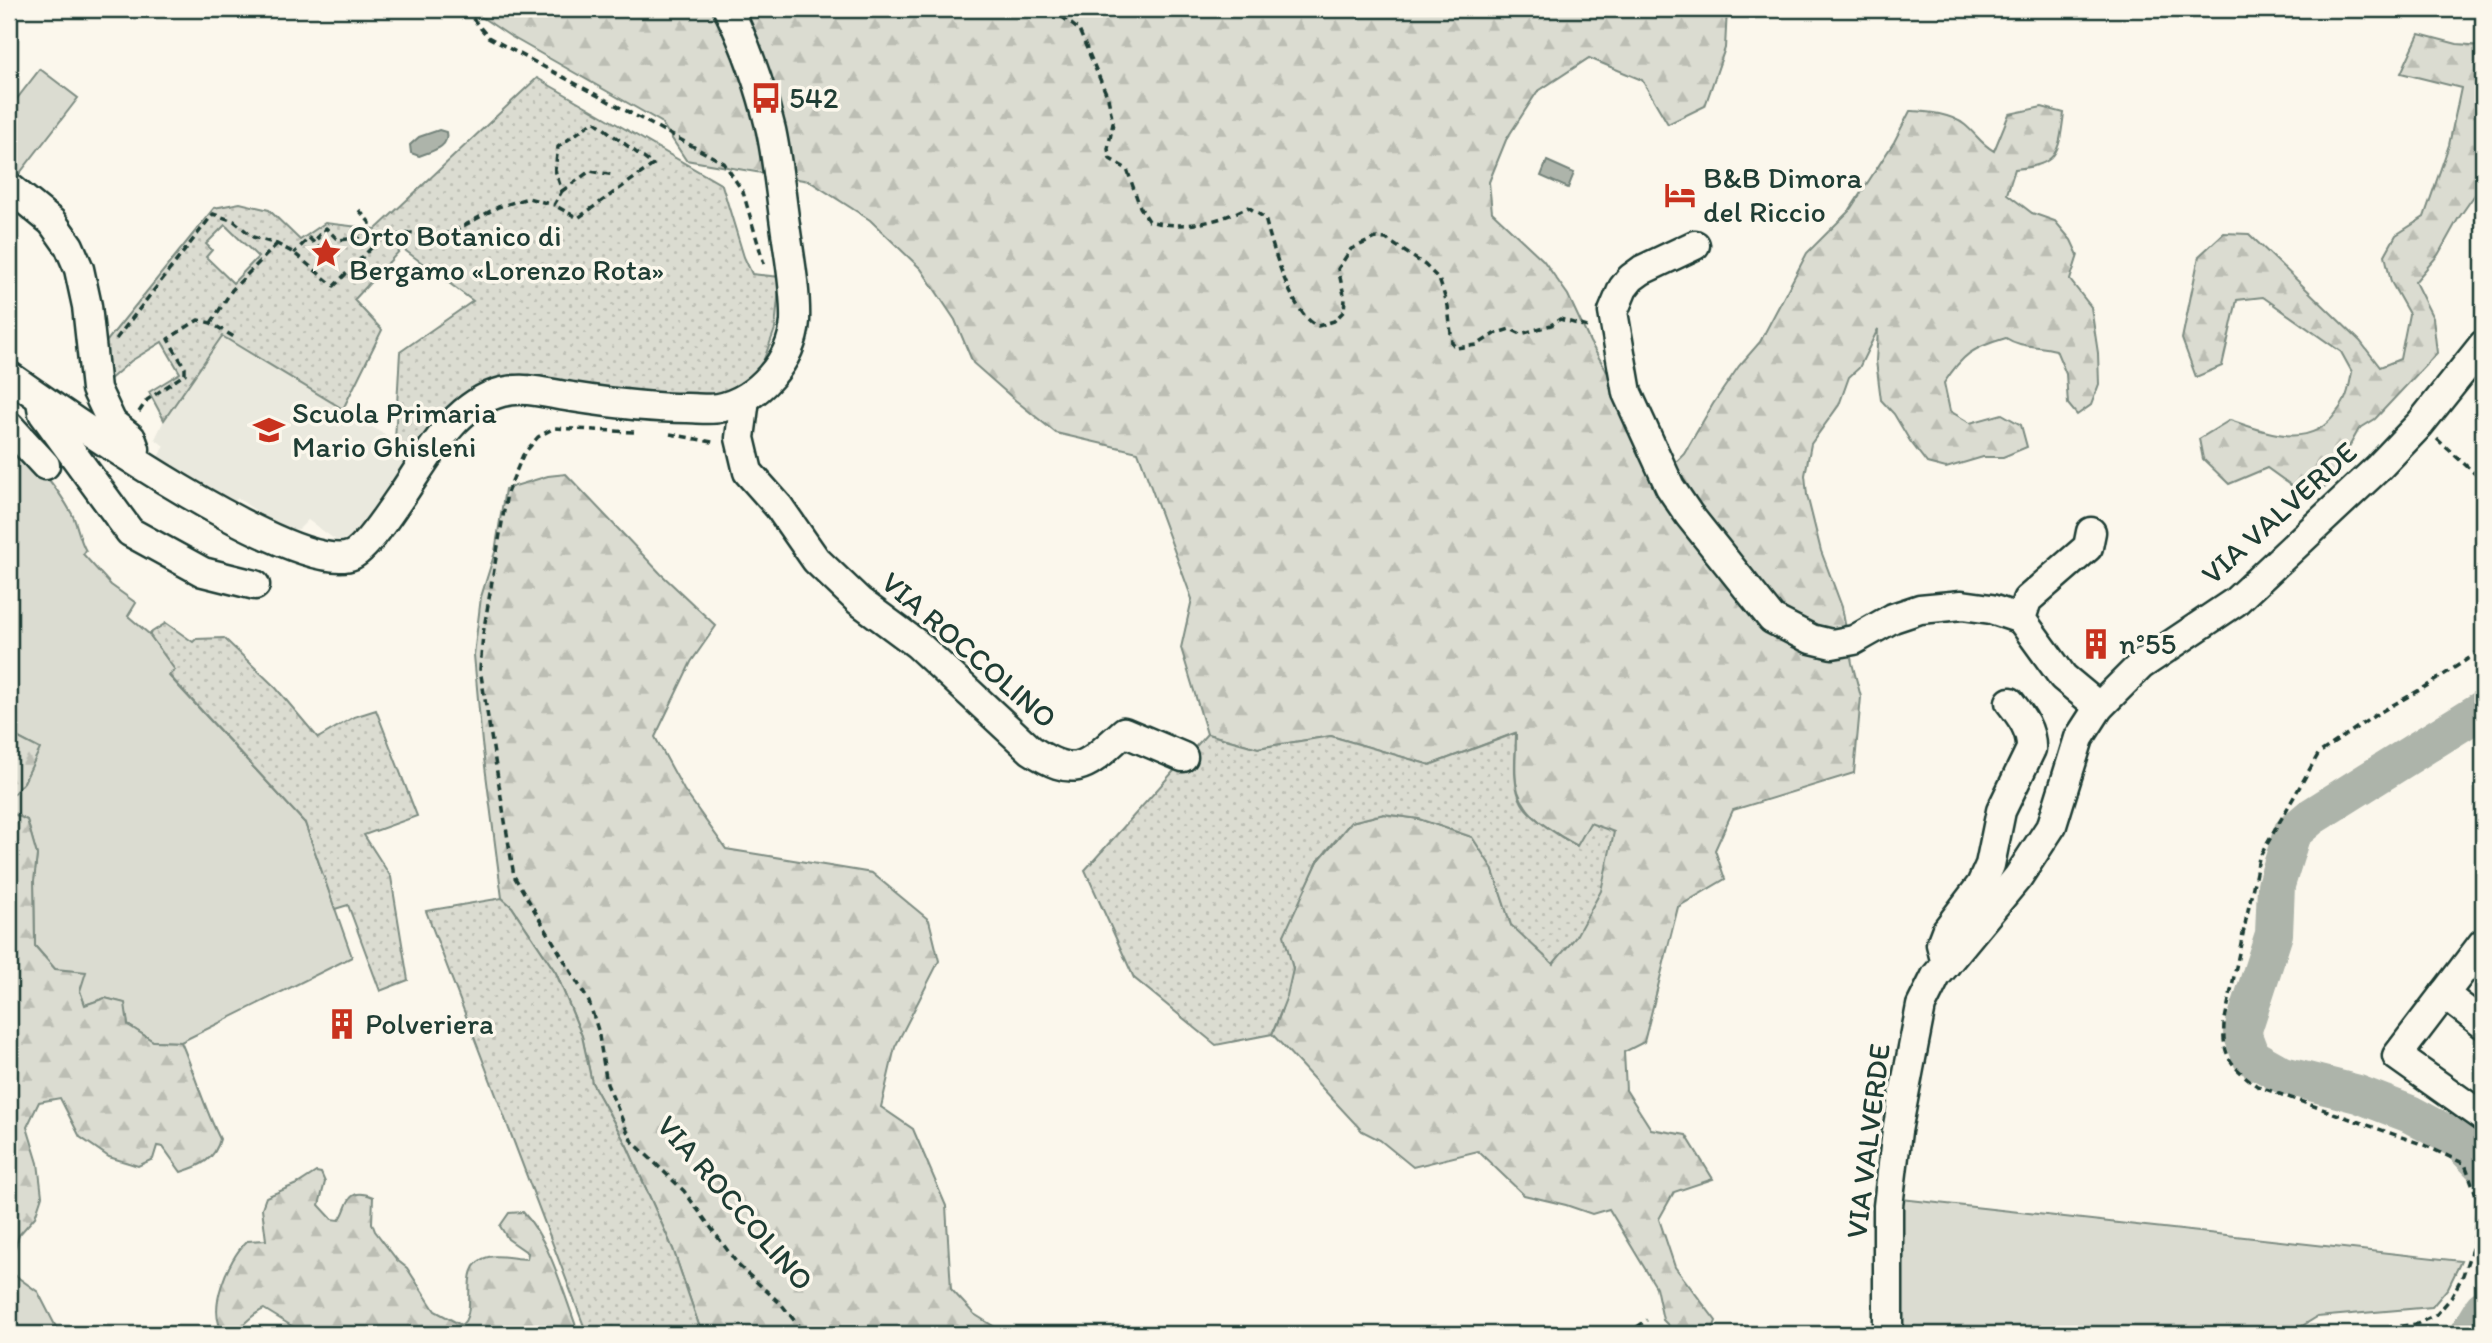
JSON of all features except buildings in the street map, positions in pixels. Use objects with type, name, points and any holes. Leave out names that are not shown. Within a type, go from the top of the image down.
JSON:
[{"type":"street","points":[[9,376],[41,398],[131,448],[218,512],[310,554],[329,557],[352,555],[376,531],[448,428],[471,407],[499,393],[524,388],[570,397],[661,408],[718,409],[746,398],[772,377],[787,350],[795,323],[791,268],[772,134],[763,99],[728,9]]},
{"type":"street","points":[[9,187],[52,222],[69,246],[79,269],[87,306],[96,389],[112,423],[131,448]]},
{"type":"street","points":[[1695,245],[1642,270],[1623,288],[1613,312],[1618,345],[1628,393],[1670,487],[1772,619],[1811,639],[1832,644],[1854,640],[1893,618],[1920,609],[1962,605],[1991,608],[2021,619],[2063,677],[2099,707]]},
{"type":"street","name":"VIA VALVERDE","points":[[1888,1334],[1888,1206],[1897,1131],[1921,1006],[1936,976],[2018,877],[2052,825],[2079,738],[2099,707],[2141,664],[2235,602],[2379,467],[2420,424],[2483,345]]},
{"type":"street","points":[[41,398],[43,413],[130,532],[203,572],[255,585]]},
{"type":"street","name":"VIA ROCCOLINO","points":[[746,398],[740,439],[748,472],[779,507],[816,560],[859,601],[917,644],[1031,750],[1052,764],[1075,768],[1090,762],[1125,732],[1183,757]]},
{"type":"street","points":[[9,426],[45,466]]},
{"type":"street","points":[[2021,619],[2027,600],[2088,547],[2091,531]]},
{"type":"street","points":[[1946,964],[1941,944],[1945,931],[1981,885],[1990,864],[2001,811],[2031,749],[2032,738],[2010,702]]},
{"type":"street","points":[[2483,943],[2397,1056],[2483,1117]]},
{"type":"street","points":[[2444,993],[2483,1024]]},
{"type":"path","points":[[465,9],[488,37],[724,163],[743,192],[765,266],[791,268]]},
{"type":"path","points":[[1052,9],[1079,30],[1108,98],[1113,123],[1108,149],[1110,159],[1126,169],[1139,207],[1149,221],[1166,225],[1198,225],[1248,207],[1265,218],[1277,262],[1303,315],[1311,324],[1318,326],[1334,321],[1344,311],[1345,299],[1338,269],[1351,248],[1376,238],[1386,239],[1425,265],[1439,279],[1448,306],[1452,343],[1456,348],[1477,345],[1494,334],[1510,330],[1521,334],[1551,325],[1560,319],[1590,327],[1605,342],[1618,345]]},
{"type":"path","points":[[369,230],[382,237],[412,233],[442,235],[498,207],[528,198],[554,205],[578,218],[653,165],[594,121],[558,147],[555,170],[562,191]]},
{"type":"path","points":[[554,205],[562,191],[590,171],[614,175]]},
{"type":"path","points":[[294,253],[309,238],[322,250],[326,250],[327,247],[317,237],[326,228],[338,240],[358,238],[369,230],[370,223],[359,210]]},
{"type":"path","points":[[116,339],[213,214],[234,221],[253,237],[277,244],[294,253],[334,286],[382,237]]},
{"type":"path","points":[[211,323],[232,290],[277,244]]},
{"type":"path","points":[[131,448],[137,416],[147,401],[185,374],[185,368],[168,339],[198,320],[211,323],[234,337]]},
{"type":"path","points":[[2420,424],[2483,481]]},
{"type":"path","name":"VIA ROCCOLINO","points":[[635,432],[554,428],[538,437],[523,454],[507,493],[483,634],[480,668],[514,876],[589,1002],[598,1030],[607,1084],[631,1140],[684,1191],[740,1266],[782,1305],[805,1334]]},
{"type":"path","points":[[683,431],[661,432],[722,444]]},
{"type":"path","points":[[2341,1334],[2417,1324],[2437,1314],[2451,1298],[2473,1246],[2478,1200],[2465,1164],[2424,1144],[2257,1086],[2234,1068],[2223,1042],[2224,1024],[2259,858],[2319,753],[2483,649]]},
{"type":"path","points":[[1627,1334],[1647,1320]]},
{"type":"shaded area","points":[[439,130],[446,132],[442,145],[419,156],[411,153],[410,145],[419,137]]},
{"type":"shaded area","points":[[1547,161],[1574,173],[1568,188],[1541,176]]},
{"type":"shaded area","name":"Scuola Primaria Mario Ghisleni","points":[[222,335],[418,455],[353,537],[337,541],[308,520],[299,529],[282,530],[238,498],[231,505],[158,457],[164,446],[155,439],[164,420]]},
{"type":"green space","points":[[473,9],[1727,9],[1725,48],[1705,106],[1668,124],[1642,80],[1589,58],[1537,92],[1506,140],[1489,182],[1492,212],[1543,260],[1568,295],[1590,342],[1618,391],[1672,466],[1684,454],[1739,366],[1760,342],[1807,253],[1849,211],[1894,142],[1910,111],[1938,114],[1959,121],[1994,151],[2009,114],[2042,107],[2064,113],[2058,147],[2054,154],[2041,164],[2015,169],[2007,194],[2032,213],[2055,221],[2071,240],[2078,255],[2070,280],[2091,307],[2098,353],[2099,384],[2091,405],[2077,415],[2068,404],[2066,374],[2056,350],[2024,345],[2006,338],[1994,342],[1969,353],[1944,383],[1950,411],[1970,423],[2002,414],[2021,425],[2027,447],[2003,457],[1983,457],[1946,468],[1927,463],[1894,414],[1881,400],[1876,361],[1878,329],[1859,368],[1849,377],[1839,405],[1811,444],[1805,475],[1807,495],[1821,551],[1842,607],[1861,697],[1854,773],[1733,810],[1715,850],[1725,879],[1678,907],[1644,1042],[1624,1052],[1626,1090],[1651,1129],[1686,1135],[1713,1179],[1674,1192],[1659,1219],[1675,1267],[1716,1321],[1711,1334],[1677,1334],[1663,1320],[1656,1287],[1609,1209],[1592,1214],[1524,1195],[1478,1151],[1413,1167],[1380,1140],[1362,1131],[1272,1034],[1293,969],[1283,935],[1318,861],[1351,822],[1384,814],[1419,819],[1472,837],[1492,867],[1511,925],[1578,846],[1539,821],[1524,804],[1516,782],[1515,733],[1430,765],[1331,736],[1258,748],[1207,734],[1181,648],[1192,599],[1138,452],[1056,433],[1015,400],[973,363],[955,320],[921,269],[870,220],[809,181],[686,160],[661,122],[510,36]]},
{"type":"green space","points":[[2419,34],[2457,44],[2483,46],[2483,183],[2458,219],[2438,255],[2415,282],[2433,318],[2437,353],[2375,419],[2359,429],[2327,486],[2302,493],[2267,468],[2229,484],[2203,459],[2199,439],[2230,420],[2272,433],[2300,435],[2313,432],[2325,425],[2342,405],[2348,393],[2352,372],[2341,352],[2263,297],[2237,300],[2222,366],[2196,377],[2182,339],[2199,256],[2224,233],[2249,234],[2360,341],[2380,367],[2400,359],[2409,314],[2391,282],[2385,255],[2396,235],[2424,217],[2449,145],[2461,88],[2401,73]]},
{"type":"green space","points":[[40,69],[78,98],[16,178],[9,172],[9,109]]},
{"type":"green space","points":[[537,78],[722,185],[744,257],[752,274],[780,277],[775,329],[760,370],[730,391],[686,400],[524,375],[497,379],[473,390],[418,455],[395,440],[400,352],[473,301],[402,248],[354,300],[382,330],[343,409],[222,336],[164,420],[149,392],[180,373],[162,342],[131,361],[108,381],[98,352],[214,208],[240,203],[269,210],[300,240],[325,223],[376,229]],"holes":[[[225,225],[258,257],[233,283],[206,257],[212,250],[206,244]]]},
{"type":"green space","points":[[9,437],[43,473],[65,503],[86,551],[83,554],[111,585],[136,603],[128,616],[149,634],[176,671],[169,676],[305,823],[352,957],[181,1042],[153,1041],[128,1025],[124,1003],[105,998],[85,1005],[80,991],[55,969],[35,946],[34,881],[37,855],[27,820],[9,812],[9,799],[24,782],[39,749],[9,733]]},
{"type":"green space","points":[[566,474],[661,574],[716,626],[691,662],[655,737],[684,790],[726,849],[872,873],[929,920],[939,961],[895,1047],[881,1107],[913,1129],[946,1206],[951,1289],[974,1314],[1006,1334],[702,1334],[673,1249],[627,1146],[592,1083],[582,1036],[556,973],[512,907],[502,898],[482,743],[474,655],[481,597],[495,552],[505,489],[548,476]]},
{"type":"green space","points":[[166,623],[193,642],[196,639],[224,638],[276,688],[318,738],[354,717],[376,710],[417,816],[364,835],[391,877],[408,980],[380,991],[348,905],[335,909],[305,823],[169,675],[175,670],[149,634]]},
{"type":"green space","points":[[9,733],[40,749],[24,782],[9,799]]},
{"type":"green space","points":[[1516,733],[1516,787],[1526,809],[1555,833],[1577,846],[1590,823],[1614,832],[1601,891],[1575,938],[1553,964],[1511,925],[1492,868],[1472,837],[1419,819],[1384,814],[1351,822],[1318,861],[1284,935],[1293,969],[1287,996],[1272,1034],[1216,1045],[1134,978],[1085,870],[1207,734],[1258,748],[1331,736],[1430,765]]},
{"type":"green space","points":[[9,812],[27,820],[37,855],[34,881],[35,946],[55,969],[86,972],[80,991],[85,1005],[105,998],[125,1003],[128,1025],[153,1041],[181,1042],[220,1139],[210,1157],[188,1170],[181,1172],[163,1147],[157,1146],[153,1159],[138,1166],[109,1157],[80,1137],[60,1098],[39,1102],[27,1127],[38,1163],[42,1196],[35,1217],[19,1235],[9,1268]]},
{"type":"green space","points":[[502,898],[512,907],[556,973],[582,1036],[592,1083],[627,1146],[673,1249],[702,1334],[587,1334],[426,911]]},
{"type":"green space","points":[[316,1172],[321,1173],[325,1182],[319,1205],[332,1219],[339,1220],[352,1196],[364,1194],[373,1197],[372,1223],[375,1231],[397,1260],[407,1268],[435,1311],[461,1325],[469,1310],[470,1279],[478,1262],[492,1256],[527,1259],[528,1253],[508,1239],[500,1226],[509,1213],[523,1212],[533,1224],[549,1254],[579,1334],[305,1334],[264,1309],[236,1330],[225,1334],[217,1313],[221,1286],[233,1260],[247,1241],[266,1240],[262,1208],[266,1197],[299,1183]]},
{"type":"green space","points":[[1901,1199],[2461,1261],[2448,1288],[2432,1307],[2317,1317],[2297,1329],[2280,1334],[1900,1334]]},
{"type":"green space","points":[[9,1271],[38,1292],[57,1334],[9,1334]]},
{"type":"waterway","points":[[2483,709],[2311,817],[2292,833],[2276,885],[2274,934],[2242,1033],[2251,1057],[2283,1075],[2358,1094],[2410,1114],[2458,1140],[2483,1166]]},
{"type":"waterway","points":[[2468,1334],[2483,1309]]},
{"type":"place","name":"542","points":[[766,98]]},
{"type":"place","name":"B&B Dimora del Riccio","points":[[1680,195]]},
{"type":"place","name":"Orto Botanico di Bergamo «Lorenzo Rota»","points":[[326,253]]},
{"type":"place","name":"Scuola Primaria Mario Ghisleni","points":[[269,430]]},
{"type":"place","name":"n°55","points":[[2096,644]]},
{"type":"place","name":"Polveriera","points":[[342,1024]]}]
